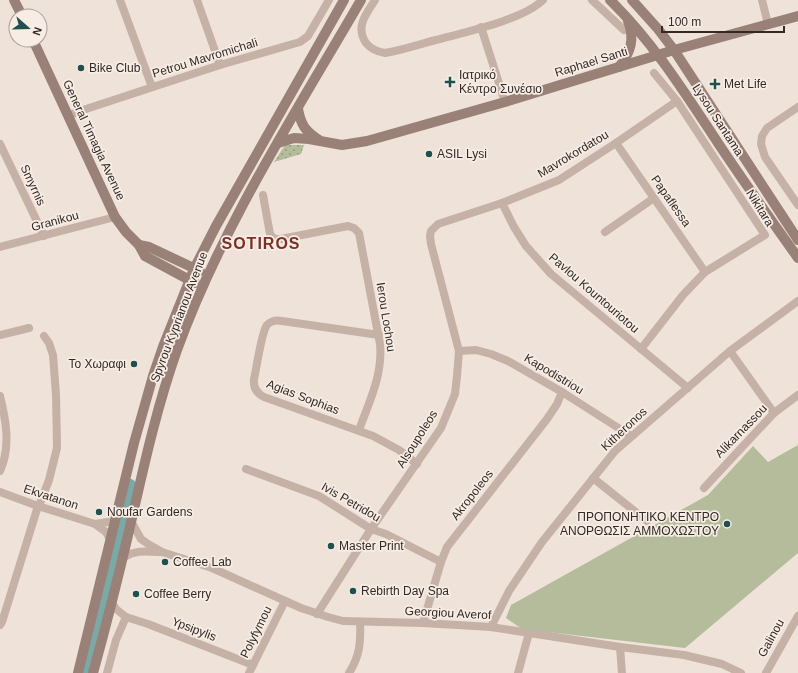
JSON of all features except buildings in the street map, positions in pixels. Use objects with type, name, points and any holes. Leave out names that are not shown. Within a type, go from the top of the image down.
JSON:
[{"type":"main road","name":"Spyrou Kyprianou Avenue","points":[[78,673],[134,442],[153,376],[189,280],[242,178],[344,0]]},
{"type":"main road","name":"Spyrou Kyprianou Avenue","points":[[93,673],[112,603],[157,412],[177,349],[202,286],[228,231],[361,0]]},
{"type":"main road","name":"Lysou Santama","points":[[610,0],[659,56],[742,180],[798,258]]},
{"type":"main road","name":"Lysou Santama","points":[[632,0],[658,29],[674,50],[798,240]]},
{"type":"main road","name":"Raphael Santi","points":[[278,143],[294,138],[342,145],[367,141],[505,102],[659,56],[674,50],[798,16]]},
{"type":"main road","points":[[619,67],[627,55],[632,40],[631,28],[626,17]]},
{"type":"main road","name":"General Timagia Avenue","points":[[37,48],[115,217],[126,232],[139,245],[145,256],[202,286]]},
{"type":"main road","name":"Raphael Santi","points":[[298,109],[301,121],[305,128],[311,135],[322,142]]},
{"type":"main road","name":"General Timagia Avenue","points":[[139,245],[149,247],[194,269],[208,274]]},
{"type":"street","points":[[120,0],[152,87]]},
{"type":"street","name":"Petrou Mavromichali","points":[[68,116],[220,65],[305,40],[329,0]]},
{"type":"street","points":[[375,0],[362,22],[361,29],[363,38],[372,49],[385,53],[481,27],[526,12],[543,0]]},
{"type":"street","points":[[592,0],[624,30]]},
{"type":"street","points":[[762,0],[768,24]]},
{"type":"street","points":[[198,1],[220,65]]},
{"type":"street","points":[[481,27],[505,102]]},
{"type":"street","name":"Nikitara","points":[[641,349],[683,295],[705,272],[764,236],[677,101],[654,73]]},
{"type":"street","name":"Mavrokordatou","points":[[431,231],[434,227],[443,222],[502,203],[559,180],[677,101]]},
{"type":"street","points":[[797,201],[765,157],[762,149],[762,139],[764,131],[770,125],[798,107]]},
{"type":"street","name":"Papaflessa","points":[[616,143],[705,272]]},
{"type":"street","name":"Smyrnis","points":[[0,144],[44,236]]},
{"type":"street","name":"Ierou Lochou","points":[[263,195],[270,234],[274,239],[281,239],[345,226],[350,226],[356,229],[360,236],[379,336],[381,356],[378,378],[359,430]]},
{"type":"street","points":[[605,232],[654,198]]},
{"type":"street","name":"Pavlou Kountouriotou","points":[[502,203],[514,227],[526,246],[551,274],[688,388]]},
{"type":"street","name":"Granikou","points":[[0,247],[115,217]]},
{"type":"street","name":"Alsoupoleos","points":[[317,614],[371,529],[442,428],[455,394],[458,376],[458,351],[430,244],[431,231]]},
{"type":"street","name":"Kitheronos","points":[[491,627],[509,591],[542,542],[615,451],[730,351],[798,301]]},
{"type":"street","name":"Agias Sophias","points":[[379,336],[277,320],[268,324],[263,334],[254,386],[258,393],[264,397],[359,430],[392,446],[417,464]]},
{"type":"street","points":[[0,335],[29,328]]},
{"type":"street","points":[[0,625],[38,506],[49,480],[57,448],[56,395],[53,355],[49,343],[44,336]]},
{"type":"street","name":"Kapodistriou","points":[[458,351],[476,350],[492,354],[562,392],[631,436]]},
{"type":"street","points":[[730,351],[774,413]]},
{"type":"street","name":"Akropoleos","points":[[423,623],[441,562],[449,543],[547,419],[557,404],[562,392]]},
{"type":"street","name":"Alikarnassou","points":[[704,488],[774,413],[798,395]]},
{"type":"street","points":[[0,396],[6,420],[7,436],[5,453],[0,471]]},
{"type":"street","name":"Ivis Petridou","points":[[246,469],[319,496],[371,529],[386,534],[441,562]]},
{"type":"street","points":[[593,478],[647,521]]},
{"type":"street","name":"Ekvatanon","points":[[0,492],[95,524],[106,532],[111,541]]},
{"type":"street","points":[[95,524],[108,522],[116,516]]},
{"type":"street","name":"Georgiou Averof","points":[[132,521],[141,538],[162,552],[212,568],[317,614],[343,621],[423,623],[491,627],[620,647],[684,655],[722,664],[741,673]]},
{"type":"street","name":"Georgiou Averof","points":[[123,558],[130,553],[138,551],[162,552]]},
{"type":"street","name":"Polyfymou","points":[[249,673],[285,601]]},
{"type":"street","name":"Ypsipylis","points":[[112,603],[116,609],[126,617],[148,624],[253,665]]},
{"type":"street","name":"Galinou","points":[[766,673],[798,616]]},
{"type":"street","points":[[107,673],[116,640],[126,617]]},
{"type":"street","points":[[349,673],[356,661],[359,650],[361,637],[360,622]]},
{"type":"street","points":[[518,673],[529,633]]},
{"type":"street","points":[[620,647],[622,673]]},
{"type":"green space","points":[[285,145],[304,145],[301,154],[274,162]]},
{"type":"green space","name":"ΠΡΟΠΟΝΗΤΙΚΟ ΚΕΝΤΡΟ ΑΝΟΡΘΩΣΙΣ ΑΜΜΟΧΩΣΤΟΥ","points":[[798,445],[798,553],[685,648],[522,629],[506,618],[511,605],[708,495],[753,446],[768,462]]},
{"type":"waterway","points":[[84,673],[129,486]]},
{"type":"place","name":"Bike Club","points":[[81,68]]},
{"type":"place","name":"Ιατρικό Κέντρο Συνέσιο","points":[[450,82]]},
{"type":"place","name":"Met Life","points":[[715,84]]},
{"type":"place","name":"ASIL Lysi","points":[[429,154]]},
{"type":"place","name":"Το Χωραφι","points":[[134,364]]},
{"type":"place","name":"Noufar Gardens","points":[[99,512]]},
{"type":"place","name":"ΠΡΟΠΟΝΗΤΙΚΟ ΚΕΝΤΡΟ ΑΝΟΡΘΩΣΙΣ ΑΜΜΟΧΩΣΤΟΥ","points":[[727,524]]},
{"type":"place","name":"Master Print","points":[[331,546]]},
{"type":"place","name":"Coffee Lab","points":[[165,562]]},
{"type":"place","name":"Rebirth Day Spa","points":[[353,591]]},
{"type":"place","name":"Coffee Berry","points":[[136,594]]},
{"type":"district","name":"SOTIROS","points":[[261,243]]}]
